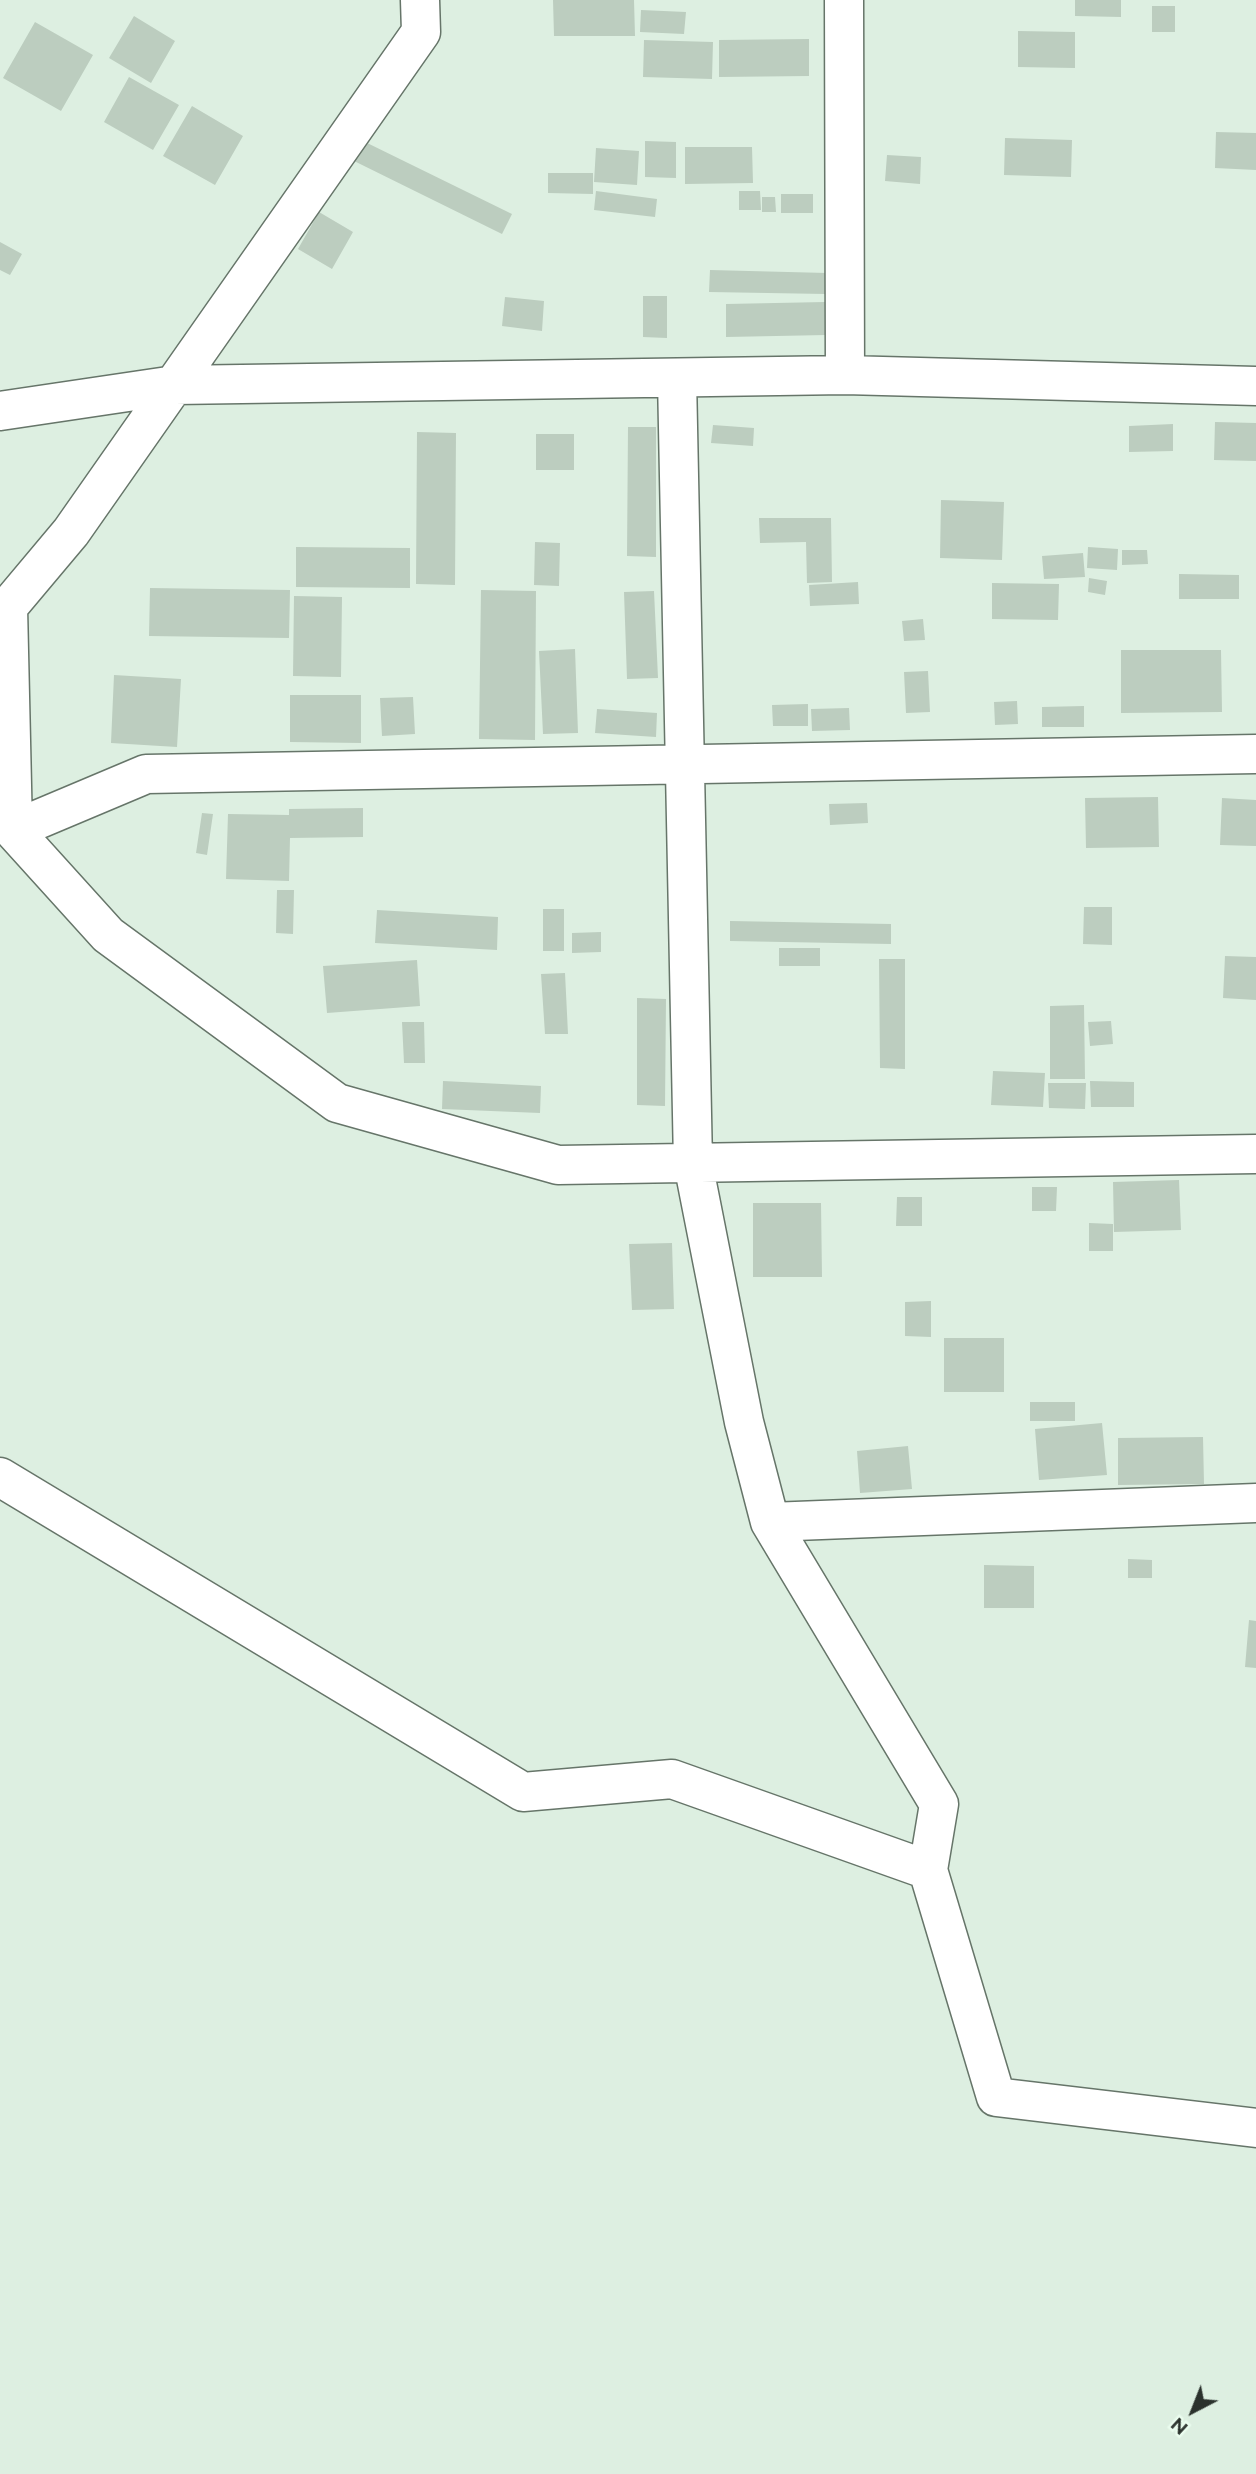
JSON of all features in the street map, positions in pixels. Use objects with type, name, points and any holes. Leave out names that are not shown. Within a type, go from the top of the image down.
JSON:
[{"type":"street","points":[[420,0],[421,32],[71,532],[8,607],[13,830],[108,935],[337,1103],[558,1165],[1256,1154]]},
{"type":"street","points":[[844,0],[845,375]]},
{"type":"street","points":[[0,411],[174,385],[845,375],[1256,386]]},
{"type":"street","points":[[677,377],[693,1163],[744,1422],[770,1522],[939,1804],[928,1870],[996,2097],[1256,2128]]},
{"type":"street","points":[[13,830],[146,774],[1256,754]]},
{"type":"street","points":[[0,1477],[523,1792],[672,1779],[928,1870]]},
{"type":"street","points":[[770,1522],[1256,1503]]},
{"type":"building","points":[[553,0],[634,0],[635,36],[554,36]]},
{"type":"building","points":[[1075,0],[1121,0],[1121,17],[1075,16]]},
{"type":"building","points":[[1152,6],[1175,6],[1175,32],[1152,32]]},
{"type":"building","points":[[641,10],[686,12],[684,34],[640,32]]},
{"type":"building","points":[[134,16],[175,41],[151,83],[109,58]]},
{"type":"building","points":[[35,22],[93,55],[61,111],[3,78]]},
{"type":"building","points":[[1018,31],[1075,32],[1075,68],[1018,67]]},
{"type":"building","points":[[809,39],[809,76],[719,77],[719,40]]},
{"type":"building","points":[[644,40],[713,42],[712,79],[643,77]]},
{"type":"building","points":[[129,77],[179,105],[153,150],[104,122]]},
{"type":"building","points":[[192,106],[243,136],[215,185],[163,156]]},
{"type":"building","points":[[1216,132],[1256,133],[1256,170],[1215,168]]},
{"type":"building","points":[[1005,138],[1072,140],[1071,177],[1004,175]]},
{"type":"building","points":[[359,139],[512,214],[502,234],[350,159]]},
{"type":"building","points":[[645,141],[676,142],[676,178],[645,177]]},
{"type":"building","points":[[685,147],[752,147],[753,183],[685,184]]},
{"type":"building","points":[[596,148],[639,151],[637,185],[594,182]]},
{"type":"building","points":[[887,155],[921,157],[920,184],[885,181]]},
{"type":"building","points":[[548,173],[593,173],[593,194],[548,193]]},
{"type":"building","points":[[596,191],[657,199],[655,217],[594,210]]},
{"type":"building","points":[[739,191],[760,191],[761,210],[739,210]]},
{"type":"building","points":[[781,194],[813,194],[813,213],[781,213]]},
{"type":"building","points":[[762,197],[775,197],[776,212],[762,212]]},
{"type":"building","points":[[319,212],[353,232],[332,269],[298,249]]},
{"type":"building","points":[[0,242],[22,254],[10,275],[0,270]]},
{"type":"building","points":[[710,270],[827,273],[826,294],[709,292]]},
{"type":"building","points":[[643,296],[667,296],[667,338],[643,337]]},
{"type":"building","points":[[505,297],[544,301],[542,331],[502,326]]},
{"type":"building","points":[[825,302],[826,335],[726,337],[726,304]]},
{"type":"building","points":[[1215,422],[1256,423],[1256,461],[1214,460]]},
{"type":"building","points":[[1173,424],[1173,451],[1129,452],[1129,426]]},
{"type":"building","points":[[713,425],[754,428],[753,446],[711,443]]},
{"type":"building","points":[[628,427],[656,427],[656,557],[627,556]]},
{"type":"building","points":[[417,432],[456,433],[455,585],[416,584]]},
{"type":"building","points":[[536,434],[574,434],[574,470],[536,470]]},
{"type":"building","points":[[941,500],[1004,502],[1002,560],[940,558]]},
{"type":"building","points":[[759,518],[831,518],[832,582],[807,583],[806,542],[760,543]]},
{"type":"building","points":[[535,542],[560,543],[559,586],[534,585]]},
{"type":"building","points":[[296,547],[410,548],[410,588],[296,587]]},
{"type":"building","points":[[1088,547],[1118,549],[1117,570],[1087,568]]},
{"type":"building","points":[[1122,550],[1147,550],[1148,564],[1122,565]]},
{"type":"building","points":[[1083,553],[1085,577],[1044,579],[1042,556]]},
{"type":"building","points":[[1179,574],[1239,575],[1239,599],[1179,599]]},
{"type":"building","points":[[1089,578],[1107,581],[1105,595],[1088,592]]},
{"type":"building","points":[[858,582],[859,604],[810,606],[809,585]]},
{"type":"building","points":[[992,583],[1059,584],[1058,620],[992,619]]},
{"type":"building","points":[[150,588],[290,590],[289,638],[149,636]]},
{"type":"building","points":[[481,590],[536,591],[535,740],[479,739]]},
{"type":"building","points":[[654,591],[658,678],[627,679],[624,592]]},
{"type":"building","points":[[294,596],[342,597],[341,677],[293,676]]},
{"type":"building","points":[[923,619],[925,640],[904,641],[902,621]]},
{"type":"building","points":[[575,649],[578,733],[543,734],[539,651]]},
{"type":"building","points":[[1121,650],[1221,650],[1222,712],[1121,713]]},
{"type":"building","points":[[928,671],[930,712],[906,713],[904,672]]},
{"type":"building","points":[[114,675],[181,679],[177,747],[111,743]]},
{"type":"building","points":[[290,695],[361,695],[361,743],[290,742]]},
{"type":"building","points":[[413,697],[415,734],[382,736],[380,698]]},
{"type":"building","points":[[1017,701],[1018,724],[995,725],[994,702]]},
{"type":"building","points":[[808,704],[808,726],[773,726],[772,705]]},
{"type":"building","points":[[1084,706],[1084,727],[1042,727],[1042,707]]},
{"type":"building","points":[[849,708],[850,730],[812,731],[811,709]]},
{"type":"building","points":[[597,709],[657,713],[656,737],[595,733]]},
{"type":"building","points":[[1158,797],[1159,847],[1086,848],[1085,798]]},
{"type":"building","points":[[1222,798],[1256,800],[1256,846],[1220,845]]},
{"type":"building","points":[[867,803],[868,823],[830,825],[829,804]]},
{"type":"building","points":[[363,808],[363,837],[290,838],[289,881],[226,879],[228,814],[289,815],[289,809]]},
{"type":"building","points":[[202,813],[213,814],[207,855],[196,853]]},
{"type":"building","points":[[277,890],[294,890],[293,934],[276,933]]},
{"type":"building","points":[[1084,907],[1112,907],[1112,945],[1083,944]]},
{"type":"building","points":[[543,909],[564,909],[564,951],[543,951]]},
{"type":"building","points":[[377,910],[498,917],[497,950],[375,943]]},
{"type":"building","points":[[730,921],[891,924],[891,944],[730,941]]},
{"type":"building","points":[[601,932],[601,952],[572,953],[572,933]]},
{"type":"building","points":[[779,948],[820,948],[820,966],[779,966]]},
{"type":"building","points":[[1225,956],[1256,957],[1256,1000],[1223,998]]},
{"type":"building","points":[[879,959],[905,959],[905,1069],[880,1068]]},
{"type":"building","points":[[417,960],[420,1006],[327,1013],[323,966]]},
{"type":"building","points":[[565,973],[568,1034],[545,1034],[541,974]]},
{"type":"building","points":[[637,998],[666,999],[665,1106],[637,1105]]},
{"type":"building","points":[[1084,1005],[1085,1079],[1050,1079],[1050,1006]]},
{"type":"building","points":[[1111,1021],[1113,1044],[1090,1046],[1088,1022]]},
{"type":"building","points":[[402,1022],[424,1022],[425,1063],[404,1063]]},
{"type":"building","points":[[993,1071],[1045,1073],[1043,1107],[991,1105]]},
{"type":"building","points":[[443,1081],[541,1086],[540,1113],[442,1109]]},
{"type":"building","points":[[1090,1081],[1134,1082],[1134,1107],[1091,1107]]},
{"type":"building","points":[[1048,1083],[1086,1083],[1085,1109],[1049,1108]]},
{"type":"building","points":[[1179,1180],[1181,1230],[1114,1232],[1113,1182]]},
{"type":"building","points":[[1032,1187],[1057,1187],[1056,1211],[1032,1211]]},
{"type":"building","points":[[897,1197],[922,1197],[922,1226],[896,1226]]},
{"type":"building","points":[[753,1203],[821,1203],[822,1277],[753,1277]]},
{"type":"building","points":[[1089,1223],[1113,1224],[1113,1251],[1089,1251]]},
{"type":"building","points":[[672,1243],[674,1309],[632,1310],[629,1244]]},
{"type":"building","points":[[931,1301],[931,1337],[905,1336],[905,1302]]},
{"type":"building","points":[[944,1338],[1004,1338],[1004,1392],[944,1392]]},
{"type":"building","points":[[1030,1402],[1075,1402],[1075,1421],[1030,1421]]},
{"type":"building","points":[[1102,1423],[1107,1475],[1039,1480],[1035,1429]]},
{"type":"building","points":[[1203,1437],[1204,1484],[1118,1485],[1118,1438]]},
{"type":"building","points":[[908,1446],[912,1489],[860,1493],[857,1451]]},
{"type":"building","points":[[1128,1559],[1152,1560],[1152,1578],[1128,1578]]},
{"type":"building","points":[[984,1565],[1034,1566],[1034,1608],[984,1608]]},
{"type":"building","points":[[1249,1620],[1256,1621],[1256,1668],[1245,1667]]}]
